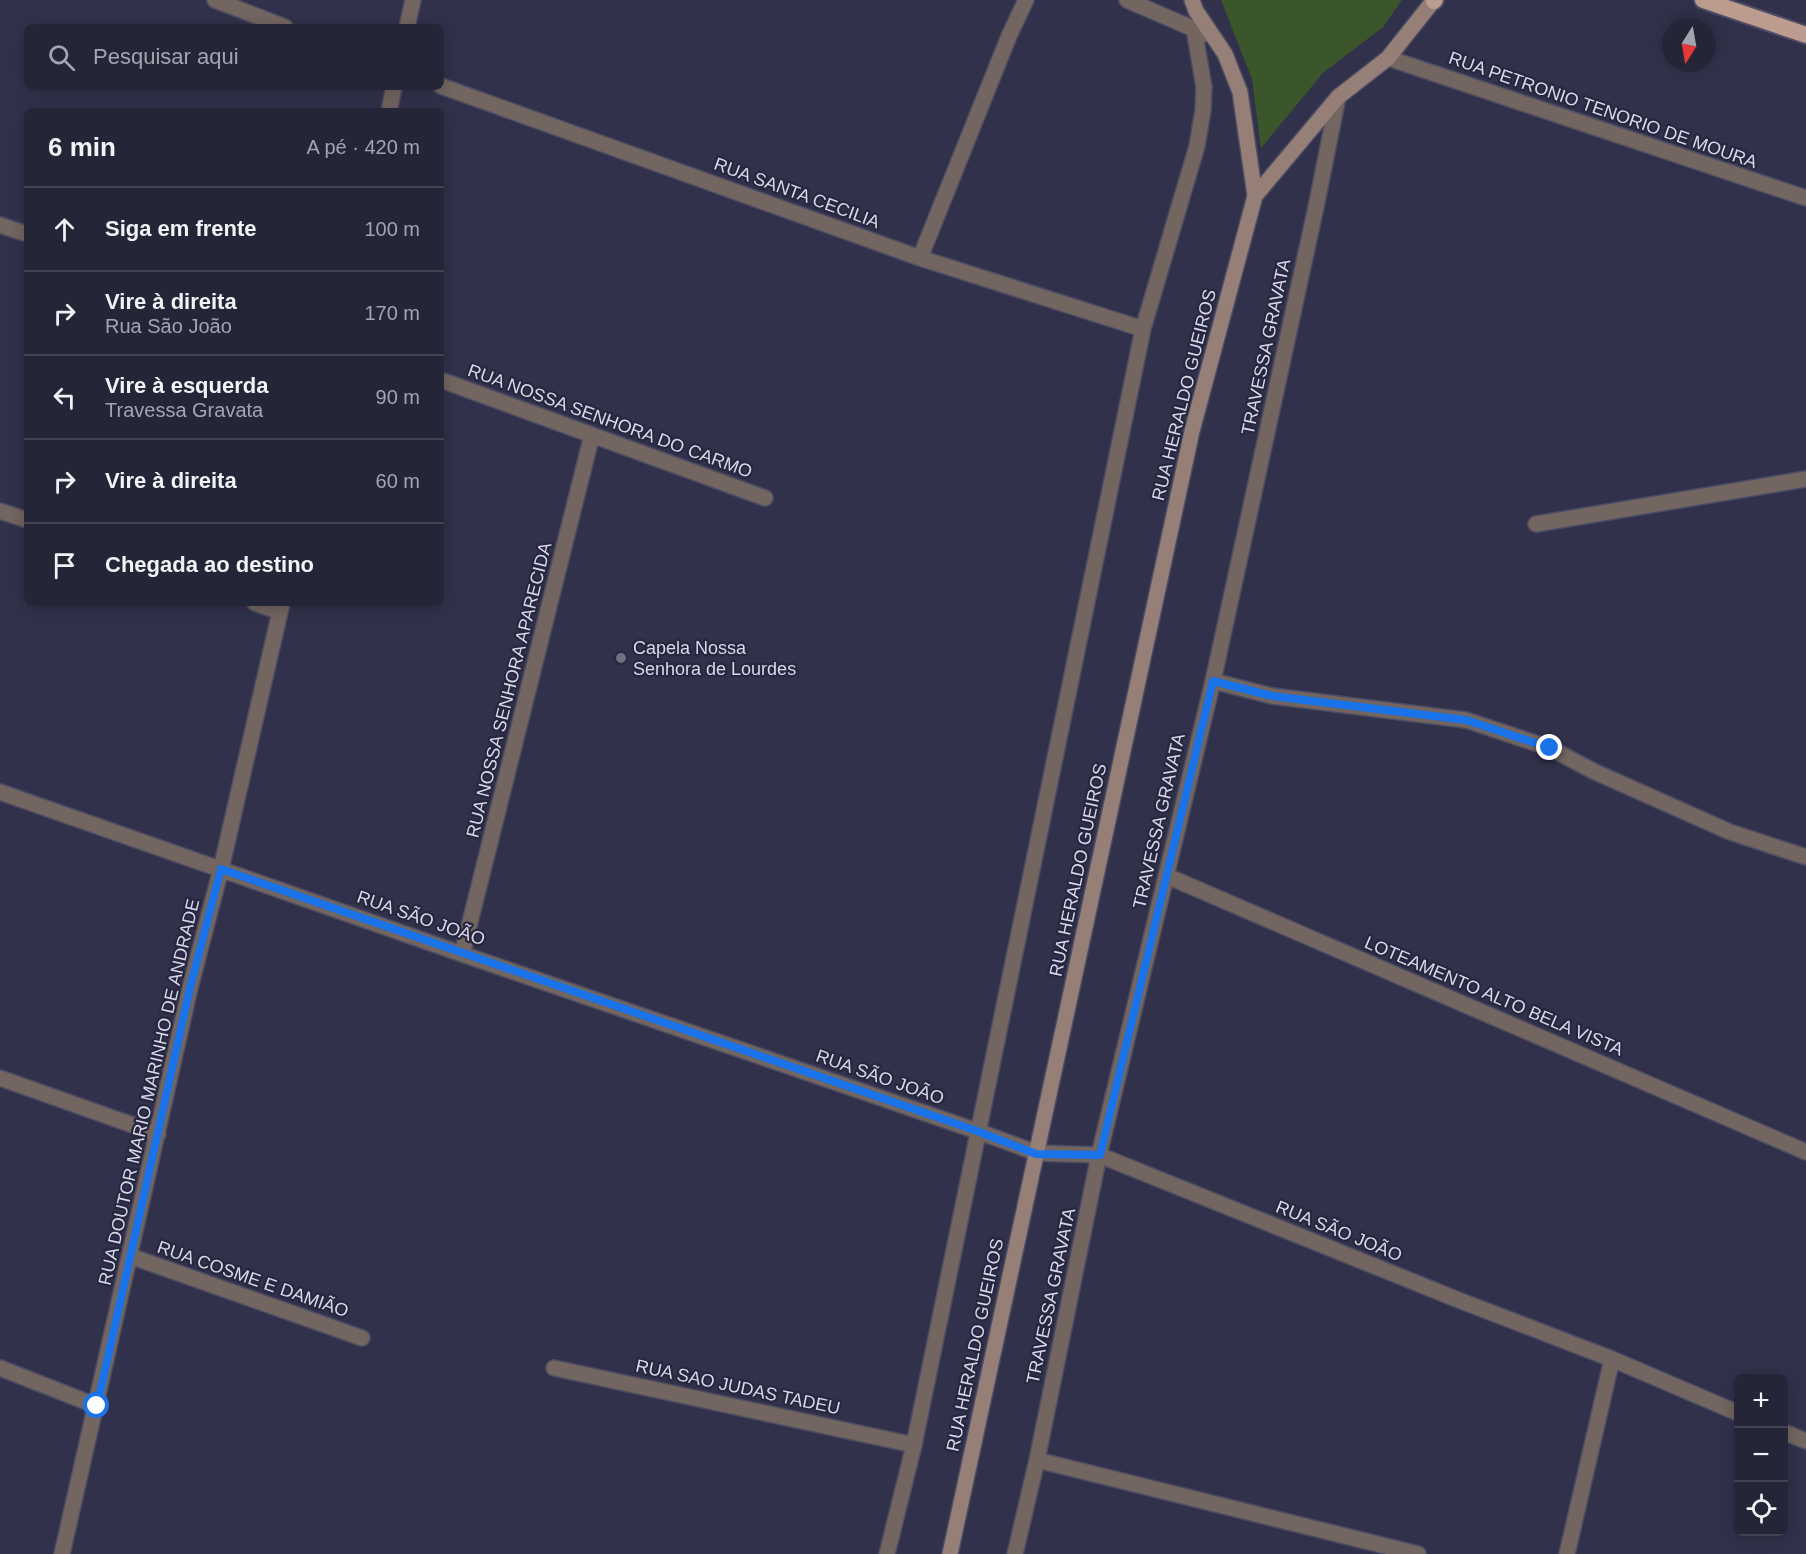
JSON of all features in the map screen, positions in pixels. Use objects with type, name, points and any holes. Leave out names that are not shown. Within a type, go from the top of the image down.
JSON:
[{"type":"highway","points":[[1703,0],[1806,36]]},
{"type":"main road","name":"RUA HERALDO GUEIROS","points":[[950,1554],[1192,431],[1255,196],[1240,92],[1225,54],[1196,11],[1192,0]]},
{"type":"main road","name":"RUA HERALDO GUEIROS","points":[[1255,196],[1338,97],[1388,58],[1434,0]]},
{"type":"street","points":[[215,0],[277,24]]},
{"type":"street","points":[[408,24],[413,0]]},
{"type":"street","points":[[920,258],[1009,36],[1026,0]]},
{"type":"street","points":[[1127,0],[1194,29],[1225,54]]},
{"type":"street","points":[[887,1554],[914,1445],[1143,330],[1197,146],[1204,87],[1194,29]]},
{"type":"street","name":"RUA PETRONIO TENORIO DE MOURA","points":[[1388,58],[1806,198]]},
{"type":"street","name":"RUA SANTA CECILIA","points":[[444,87],[920,258],[1143,330]]},
{"type":"street","points":[[390,108],[393,90]]},
{"type":"street","name":"TRAVESSA GRAVATA","points":[[1015,1554],[1100,1155],[1213,681],[1314,219],[1338,97]]},
{"type":"street","points":[[0,225],[24,233]]},
{"type":"street","name":"RUA NOSSA SENHORA DO CARMO","points":[[444,381],[765,498]]},
{"type":"street","name":"RUA NOSSA SENHORA APARECIDA","points":[[462,954],[592,435]]},
{"type":"street","points":[[1536,524],[1806,478]]},
{"type":"street","points":[[0,511],[24,519]]},
{"type":"street","name":"RUA DOUTOR MARIO MARINHO DE ANDRADE","points":[[62,1554],[190,988],[221,869],[281,608]]},
{"type":"street","points":[[1213,681],[1272,696],[1466,720],[1550,748],[1593,771],[1730,832],[1806,857]]},
{"type":"street","name":"RUA SÃO JOÃO","points":[[0,792],[977,1131],[1036,1154],[1100,1155],[1450,1297],[1612,1359],[1734,1411]]},
{"type":"street","name":"LOTEAMENTO ALTO BELA VISTA","points":[[1167,876],[1806,1152]]},
{"type":"street","points":[[0,1078],[158,1134]]},
{"type":"street","name":"RUA COSME E DAMIÃO","points":[[130,1256],[362,1338]]},
{"type":"street","points":[[1567,1554],[1612,1359]]},
{"type":"street","points":[[0,1368],[97,1406]]},
{"type":"street","name":"RUA SAO JUDAS TADEU","points":[[554,1368],[914,1445]]},
{"type":"street","points":[[1788,1434],[1806,1441]]},
{"type":"street","points":[[1036,1460],[1418,1554]]},
{"type":"green space","points":[[1221,0],[1402,0],[1383,27],[1323,73],[1261,148],[1252,79]]},
{"type":"place","name":"Capela Nossa Senhora de Lourdes","points":[[621,658]]},
{"type":"route","points":[[97,1406],[190,988],[221,869],[977,1131],[1036,1154],[1100,1155],[1213,681],[1272,696],[1466,720],[1550,748]]}]
